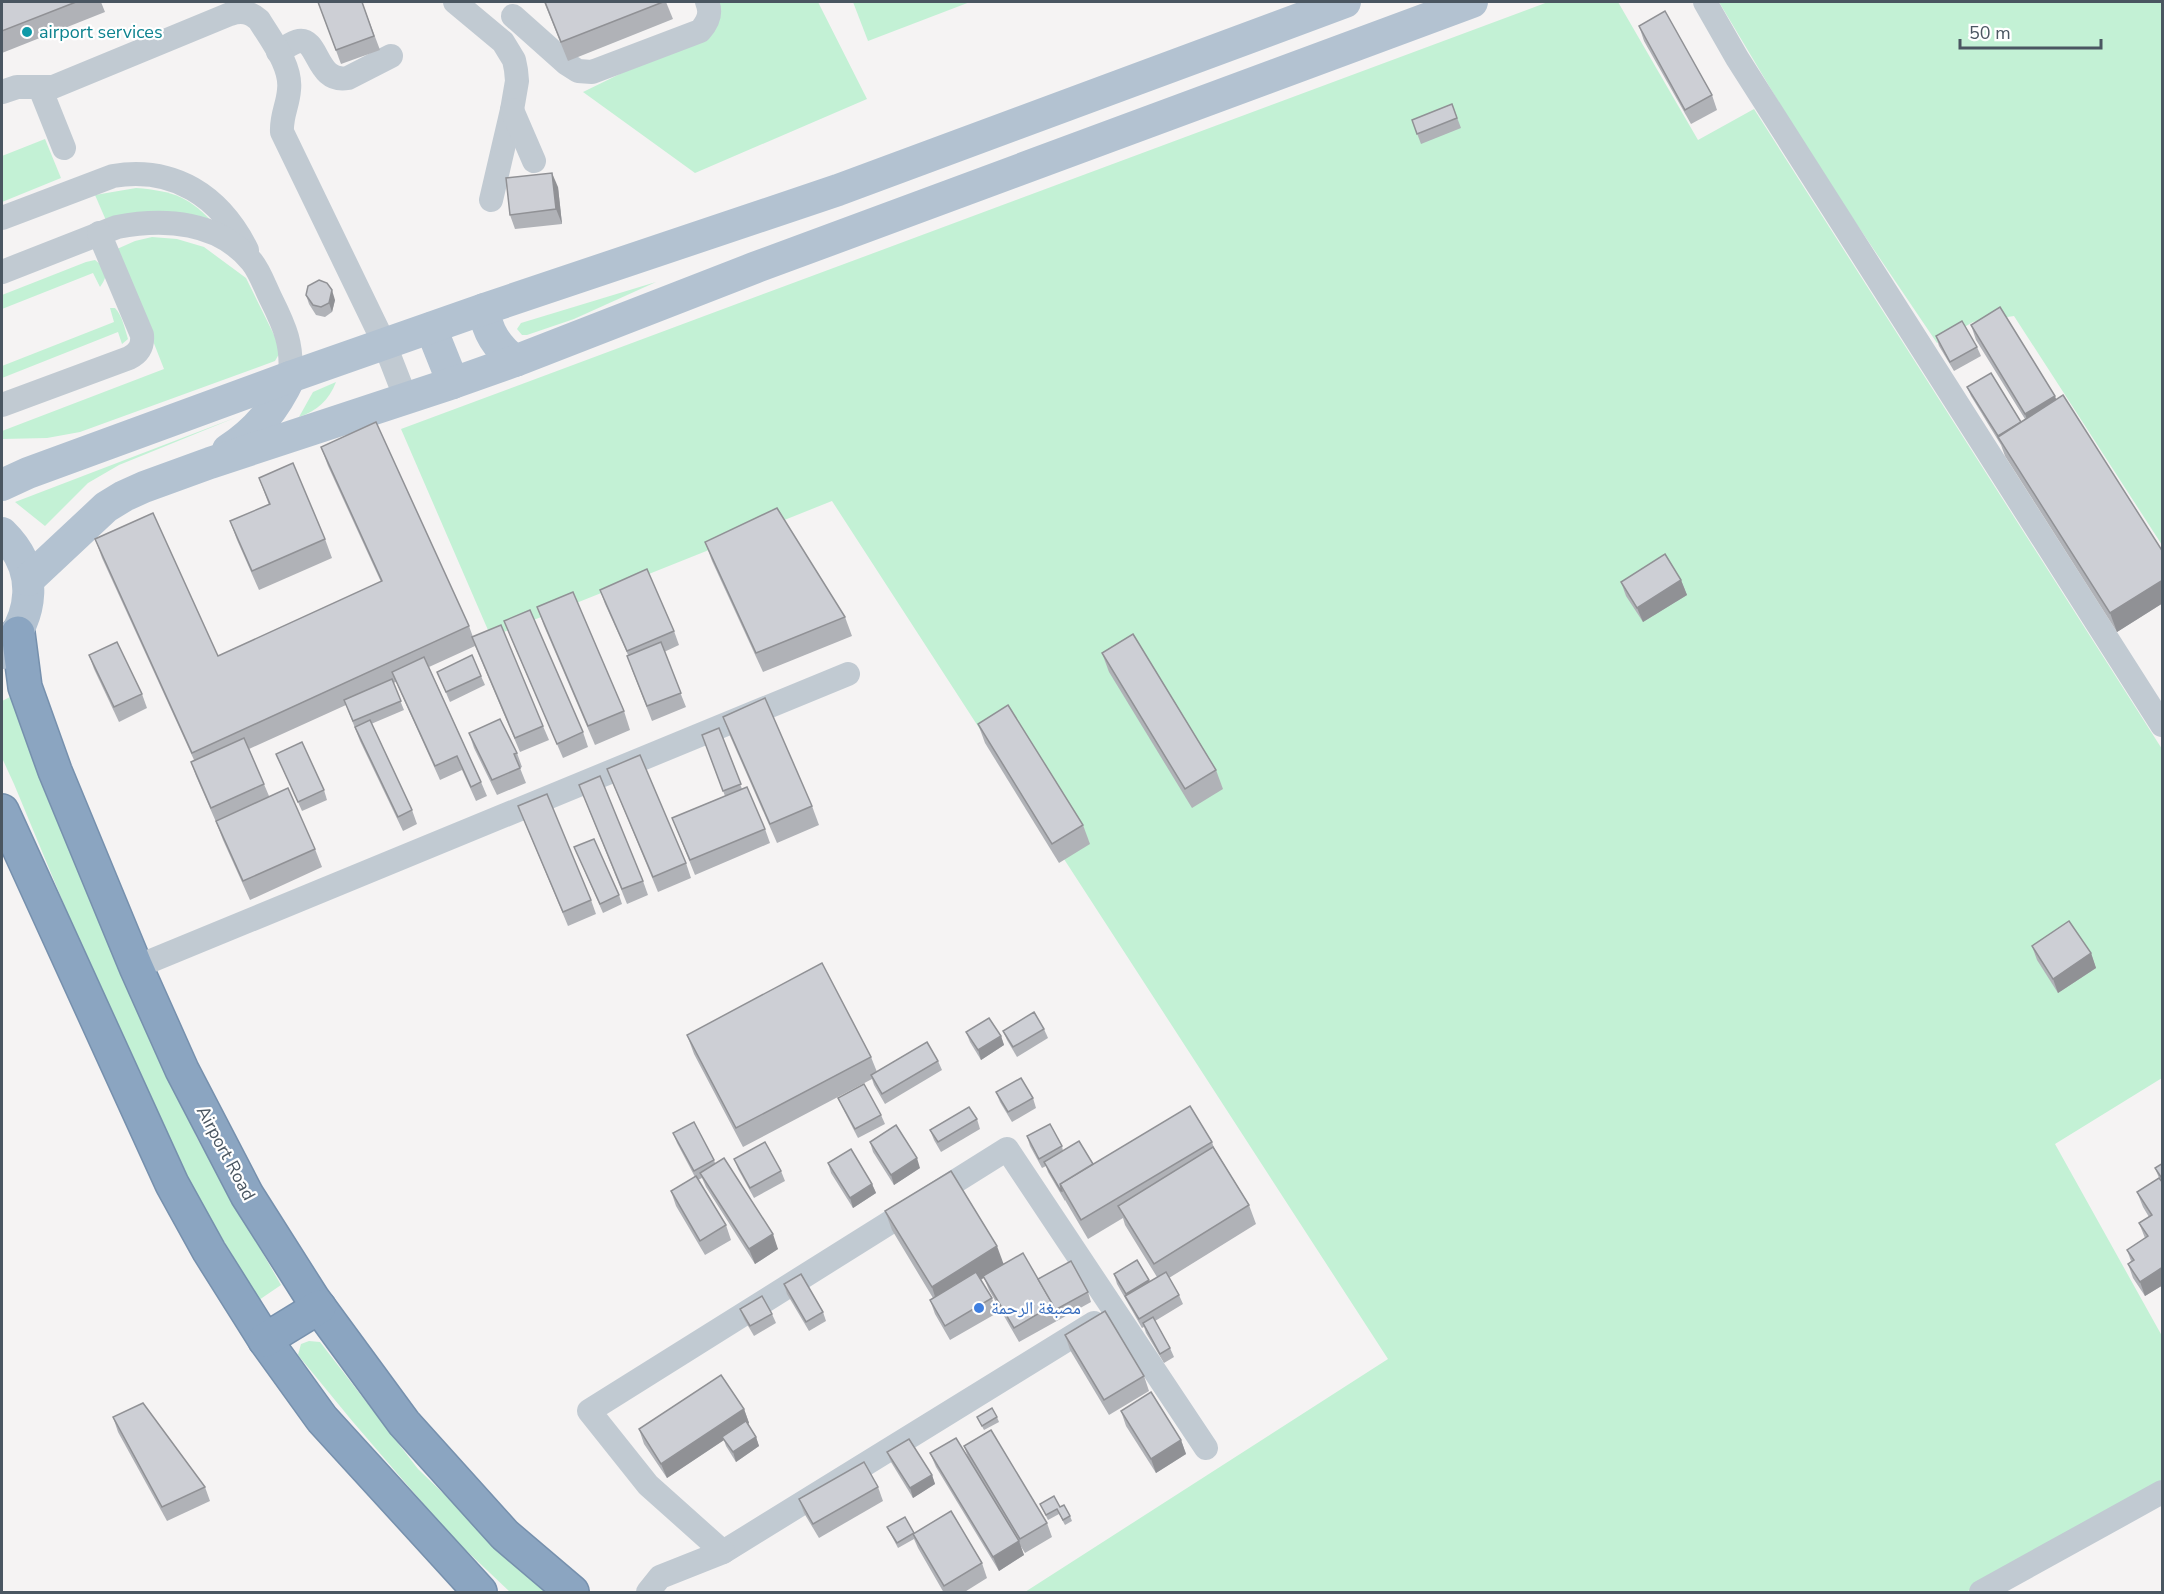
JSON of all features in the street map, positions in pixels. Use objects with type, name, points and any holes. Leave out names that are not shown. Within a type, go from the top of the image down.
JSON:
[{"type":"highway","name":"Airport Road","points":[[10,643],[55,771],[136,968],[182,1070],[248,1195],[319,1307],[404,1423],[506,1534],[572,1593]]},
{"type":"highway","points":[[2,811],[172,1184],[209,1251],[265,1340],[322,1419],[480,1593]]},
{"type":"highway","points":[[265,1340],[319,1307]]},
{"type":"main road","points":[[2,485],[28,473],[290,377],[838,190],[1345,2]]},
{"type":"main road","points":[[28,580],[89,521],[124,496],[210,463],[515,361],[776,259],[1472,2]]},
{"type":"main road","points":[[484,309],[493,339],[515,361]]},
{"type":"main road","points":[[431,328],[453,383]]},
{"type":"main road","points":[[210,463],[244,440],[258,426],[271,412],[290,377]]},
{"type":"main road","points":[[2,533],[11,542],[22,560],[28,580],[25,617],[10,643]]},
{"type":"street","points":[[455,2],[503,42],[513,60],[517,81],[491,200]]},
{"type":"street","points":[[486,27],[521,9],[567,64],[578,71],[592,72],[700,31],[708,21],[710,14],[707,2]]},
{"type":"street","points":[[1705,2],[1737,58],[2163,725]]},
{"type":"street","points":[[2,92],[18,87],[52,87],[238,12],[246,12],[259,20],[288,74],[290,84],[281,122],[282,132],[384,345],[406,399]]},
{"type":"street","points":[[278,52],[298,41],[305,42],[310,46],[325,71],[330,76],[342,80],[391,56]]},
{"type":"street","points":[[40,88],[64,148]]},
{"type":"street","points":[[512,110],[534,161]]},
{"type":"street","points":[[2,218],[113,176],[130,173],[151,174],[187,185],[204,195],[231,222],[253,263],[286,329],[290,345],[290,377]]},
{"type":"street","points":[[2,272],[99,232],[126,225],[154,222],[190,225],[224,238],[239,248],[253,263]]},
{"type":"street","points":[[2,405],[129,358],[141,349],[142,335],[99,232]]},
{"type":"street","points":[[136,968],[848,674]]},
{"type":"street","points":[[723,1552],[648,1485],[589,1411],[1007,1149],[1206,1448]]},
{"type":"street","points":[[648,1593],[660,1577],[723,1552],[1115,1310]]},
{"type":"street","points":[[1981,1593],[2163,1492]]},
{"type":"green space","points":[[708,2],[818,2],[867,99],[695,173],[583,92],[716,27]]},
{"type":"green space","points":[[853,2],[970,2],[868,41]]},
{"type":"green space","points":[[1548,2],[1618,2],[1698,140],[1754,109],[2162,749],[2162,1078],[2055,1144],[2162,1336],[2162,1487],[1966,1592],[1025,1592],[1388,1359],[832,501],[491,637],[401,429]]},
{"type":"green space","points":[[1719,2],[2162,2],[2162,545],[2014,316],[1973,322],[1937,343],[1812,158]]},
{"type":"green space","points":[[45,139],[61,178],[2,202],[2,156]]},
{"type":"green space","points":[[136,188],[161,191],[180,197],[198,208],[216,226],[108,225],[95,195]]},
{"type":"green space","points":[[152,237],[177,239],[204,247],[246,278],[278,343],[279,354],[275,361],[80,432],[47,438],[2,439],[2,431],[164,369],[117,249]]},
{"type":"green space","points":[[95,260],[102,266],[106,276],[100,287],[93,273],[2,309],[2,295]]},
{"type":"green space","points":[[656,282],[574,319],[527,335],[522,335],[517,329],[521,323]]},
{"type":"green space","points":[[110,308],[115,308],[123,322],[128,339],[122,344],[118,332],[2,378],[2,366],[114,322]]},
{"type":"green space","points":[[336,382],[322,404],[299,417],[313,392]]},
{"type":"green space","points":[[237,417],[119,465],[88,483],[45,526],[15,502]]},
{"type":"green space","points":[[12,696],[45,793],[197,1138],[281,1285],[259,1300],[194,1191],[150,1099],[85,955],[2,758],[2,701]]},
{"type":"green space","points":[[309,1341],[320,1342],[418,1469],[545,1592],[510,1592],[452,1537],[298,1355],[301,1344]]},
{"type":"building","points":[[2,2],[76,2],[2,31]]},
{"type":"building","points":[[318,2],[362,2],[374,36],[336,50]]},
{"type":"building","points":[[545,2],[663,2],[561,42]]},
{"type":"building","points":[[1665,11],[1712,95],[1685,110],[1639,26]]},
{"type":"building","points":[[1452,104],[1457,118],[1417,134],[1412,120]]},
{"type":"building","points":[[552,173],[556,209],[510,215],[506,178]]},
{"type":"building","points":[[319,280],[327,283],[332,290],[329,303],[321,307],[313,305],[306,295],[308,286]]},
{"type":"building","points":[[2000,307],[2055,396],[2025,414],[1971,325]]},
{"type":"building","points":[[1962,321],[1977,347],[1950,362],[1936,336]]},
{"type":"building","points":[[1991,373],[2021,422],[1998,436],[1967,387]]},
{"type":"building","points":[[2063,395],[2163,552],[2163,580],[2110,613],[1998,437]]},
{"type":"building","points":[[376,422],[469,626],[192,753],[95,539],[153,513],[218,656],[382,581],[321,447]]},
{"type":"building","points":[[293,463],[325,539],[252,571],[230,521],[270,504],[259,478]]},
{"type":"building","points":[[777,508],[845,617],[756,653],[705,542]]},
{"type":"building","points":[[1665,554],[1681,580],[1637,608],[1621,582]]},
{"type":"building","points":[[647,569],[674,631],[627,651],[600,590]]},
{"type":"building","points":[[573,592],[624,711],[588,726],[537,607]]},
{"type":"building","points":[[530,610],[583,732],[557,744],[504,621]]},
{"type":"building","points":[[501,625],[543,726],[515,738],[472,637]]},
{"type":"building","points":[[1133,634],[1216,770],[1185,789],[1102,653]]},
{"type":"building","points":[[117,642],[142,694],[114,707],[89,655]]},
{"type":"building","points":[[661,642],[681,693],[647,706],[627,656]]},
{"type":"building","points":[[472,655],[481,676],[446,692],[437,672]]},
{"type":"building","points":[[424,657],[481,782],[471,787],[457,756],[435,766],[392,672]]},
{"type":"building","points":[[392,679],[401,701],[353,721],[344,700]]},
{"type":"building","points":[[765,698],[812,806],[770,824],[723,717]]},
{"type":"building","points":[[1008,705],[1083,825],[1052,844],[978,724]]},
{"type":"building","points":[[500,719],[517,753],[514,754],[520,768],[492,780],[469,733]]},
{"type":"building","points":[[370,720],[412,810],[398,817],[355,727]]},
{"type":"building","points":[[719,728],[741,784],[723,791],[702,735]]},
{"type":"building","points":[[244,738],[264,784],[211,808],[191,762]]},
{"type":"building","points":[[302,742],[324,790],[298,802],[276,754]]},
{"type":"building","points":[[640,755],[686,863],[653,877],[607,769]]},
{"type":"building","points":[[600,776],[643,881],[622,889],[579,785]]},
{"type":"building","points":[[747,787],[765,829],[690,860],[672,818]]},
{"type":"building","points":[[288,788],[315,849],[243,881],[216,821]]},
{"type":"building","points":[[547,794],[591,900],[563,912],[518,806]]},
{"type":"building","points":[[594,839],[619,895],[600,904],[574,847]]},
{"type":"building","points":[[2069,921],[2091,953],[2053,979],[2032,946]]},
{"type":"building","points":[[822,963],[871,1057],[736,1128],[687,1035]]},
{"type":"building","points":[[1034,1012],[1044,1029],[1013,1047],[1003,1031]]},
{"type":"building","points":[[989,1018],[1001,1036],[978,1050],[966,1032]]},
{"type":"building","points":[[927,1042],[938,1061],[882,1094],[871,1075]]},
{"type":"building","points":[[1021,1078],[1033,1098],[1008,1112],[996,1092]]},
{"type":"building","points":[[864,1084],[881,1115],[855,1129],[838,1098]]},
{"type":"building","points":[[1190,1106],[1212,1142],[1081,1220],[1060,1184]]},
{"type":"building","points":[[969,1107],[977,1119],[938,1142],[930,1130]]},
{"type":"building","points":[[694,1122],[714,1160],[694,1171],[673,1133]]},
{"type":"building","points":[[1050,1124],[1062,1146],[1039,1159],[1027,1136]]},
{"type":"building","points":[[896,1125],[917,1158],[891,1175],[870,1142]]},
{"type":"building","points":[[1079,1141],[1093,1164],[1060,1184],[1061,1191],[1044,1162]]},
{"type":"building","points":[[765,1142],[781,1171],[750,1188],[734,1159]]},
{"type":"building","points":[[1213,1147],[1249,1205],[1154,1264],[1118,1206]]},
{"type":"building","points":[[851,1149],[872,1184],[850,1198],[828,1163]]},
{"type":"building","points":[[724,1158],[773,1234],[749,1249],[700,1173]]},
{"type":"building","points":[[2163,1163],[2163,1180],[2155,1168]]},
{"type":"building","points":[[951,1171],[997,1246],[932,1287],[885,1211]]},
{"type":"building","points":[[696,1176],[726,1225],[700,1241],[671,1191]]},
{"type":"building","points":[[2159,1178],[2163,1183],[2163,1267],[2140,1282],[2128,1264],[2134,1260],[2127,1250],[2148,1236],[2139,1223],[2152,1215],[2137,1192]]},
{"type":"building","points":[[1023,1253],[1053,1305],[1014,1328],[983,1276]]},
{"type":"building","points":[[1137,1260],[1149,1280],[1126,1294],[1114,1274]]},
{"type":"building","points":[[1071,1261],[1088,1292],[1055,1310],[1038,1279]]},
{"type":"building","points":[[976,1272],[992,1298],[945,1326],[930,1300]]},
{"type":"building","points":[[1166,1272],[1179,1295],[1139,1319],[1125,1296]]},
{"type":"building","points":[[801,1274],[823,1312],[806,1322],[784,1284]]},
{"type":"building","points":[[762,1296],[772,1314],[750,1326],[740,1309]]},
{"type":"building","points":[[1105,1311],[1144,1376],[1104,1400],[1065,1335]]},
{"type":"building","points":[[1153,1317],[1170,1348],[1160,1354],[1143,1323]]},
{"type":"building","points":[[721,1375],[744,1409],[661,1464],[639,1429]]},
{"type":"building","points":[[1151,1392],[1181,1440],[1151,1459],[1121,1411]]},
{"type":"building","points":[[143,1403],[205,1487],[162,1507],[113,1417]]},
{"type":"building","points":[[992,1408],[997,1417],[982,1426],[977,1417]]},
{"type":"building","points":[[746,1421],[756,1437],[733,1452],[722,1437]]},
{"type":"building","points":[[991,1430],[1047,1523],[1020,1539],[964,1446]]},
{"type":"building","points":[[956,1438],[1019,1541],[993,1557],[930,1453]]},
{"type":"building","points":[[909,1439],[932,1475],[910,1488],[887,1452]]},
{"type":"building","points":[[864,1462],[878,1487],[813,1524],[799,1499]]},
{"type":"building","points":[[1054,1496],[1060,1507],[1064,1505],[1070,1516],[1063,1520],[1057,1509],[1046,1515],[1040,1504]]},
{"type":"building","points":[[951,1511],[982,1563],[944,1586],[913,1534]]},
{"type":"building","points":[[905,1517],[914,1533],[897,1543],[887,1527]]},
{"type":"place","name":"airport services","points":[[27,32]]},
{"type":"place","name":"مصبغة الرحمة","points":[[979,1308]]}]
